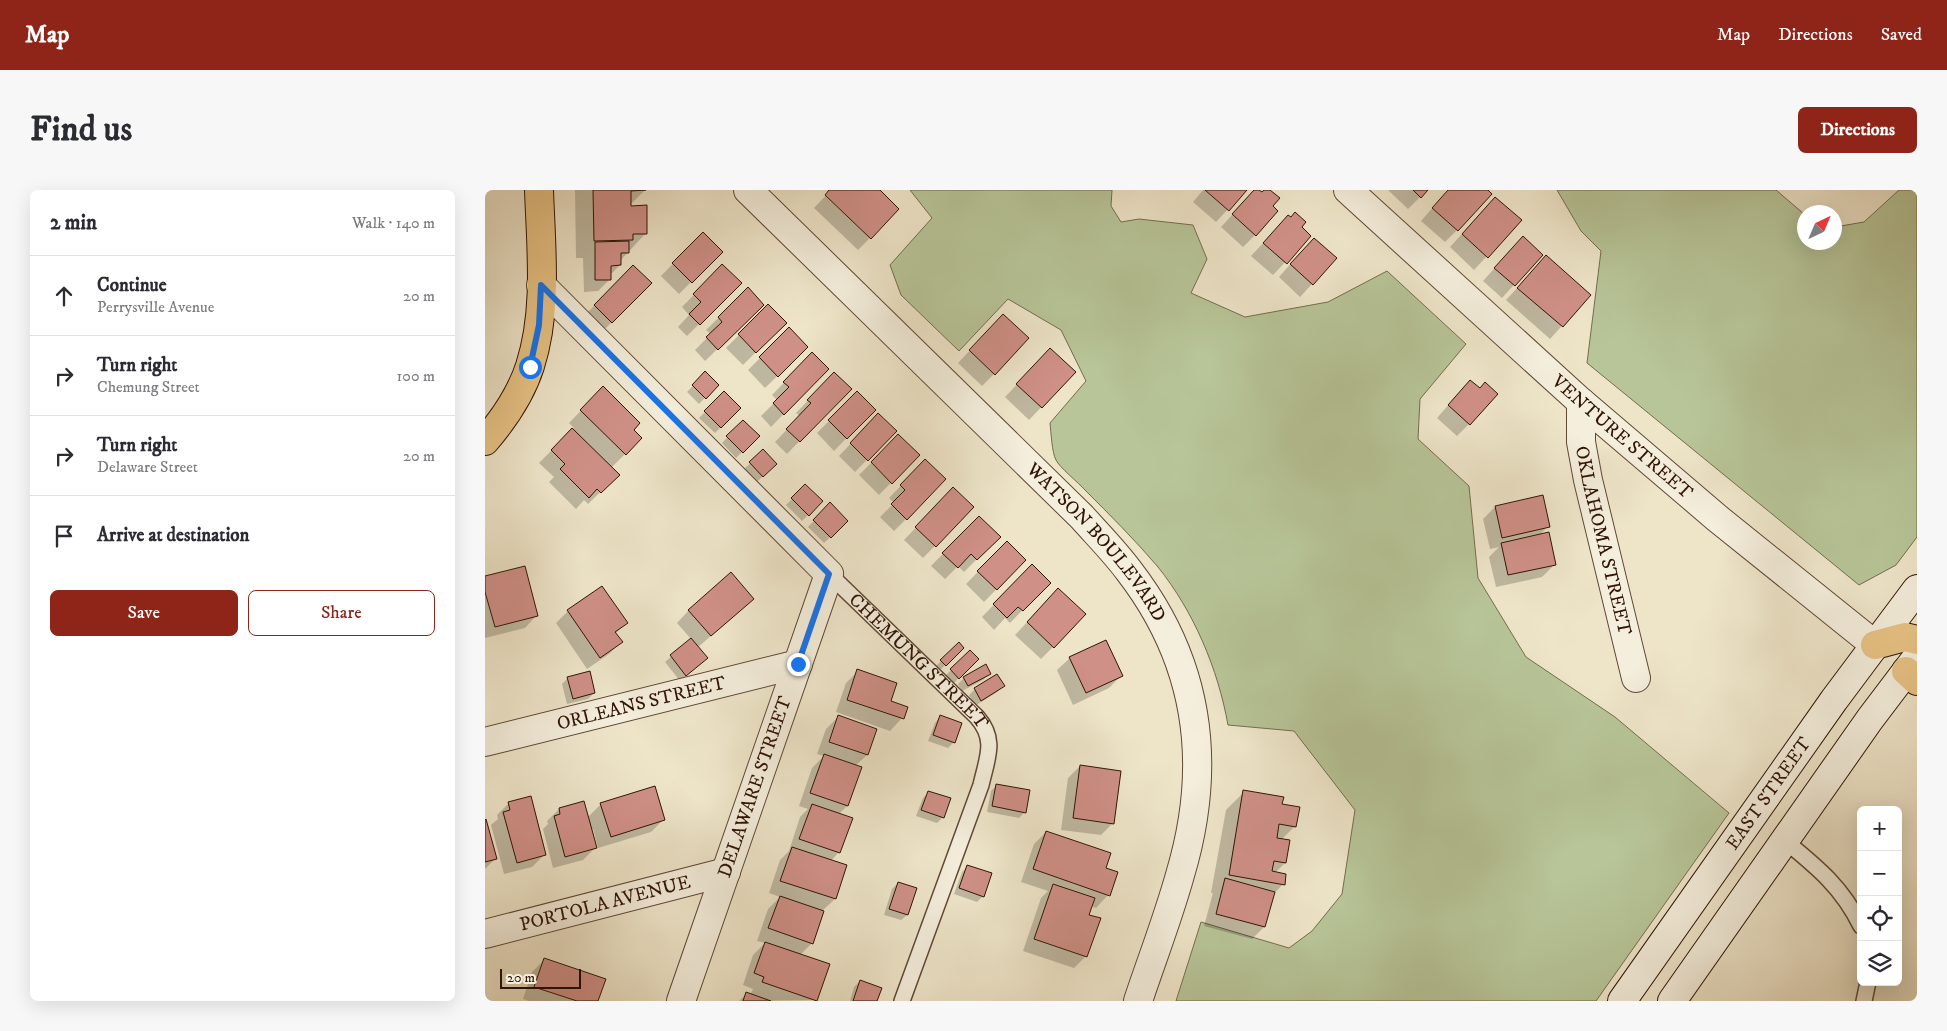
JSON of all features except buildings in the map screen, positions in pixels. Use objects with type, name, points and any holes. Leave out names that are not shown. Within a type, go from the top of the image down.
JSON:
[{"type":"main road","points":[[485,442],[512,405],[530,367],[539,325],[541,285],[539,190]]},
{"type":"main road","points":[[1875,645],[1905,637],[1917,640]]},
{"type":"street","name":"WATSON BOULEVARD","points":[[748,190],[1082,517],[1130,571],[1167,630],[1180,661],[1190,695],[1197,730],[1198,767],[1195,804],[1181,874],[1138,1001]]},
{"type":"street","name":"VENTURE STREET","points":[[1348,190],[1581,402],[1717,518],[1875,645],[1913,669]]},
{"type":"street","name":"CHEMUNG STREET","points":[[541,285],[829,574]]},
{"type":"street","name":"OKLAHOMA STREET","points":[[1581,402],[1581,442],[1588,480],[1636,678]]},
{"type":"street","name":"DELAWARE STREET","points":[[681,1001],[829,574]]},
{"type":"street","name":"EAST STREET","points":[[1623,1001],[1834,700],[1917,589]]},
{"type":"street","name":"ORLEANS STREET","points":[[485,742],[798,664]]},
{"type":"street","points":[[1672,1001],[1870,720],[1913,669]]},
{"type":"street","name":"PORTOLA AVENUE","points":[[485,934],[726,872]]},
{"type":"lane","name":"CHEMUNG STREET","points":[[829,574],[977,717],[988,733],[988,752],[981,785],[902,1001]]},
{"type":"lane","points":[[1784,840],[1827,875],[1852,907],[1857,918]]},
{"type":"lane","points":[[1864,1001],[1867,986]]},
{"type":"green space","points":[[910,190],[1112,190],[1111,206],[1121,222],[1139,219],[1193,225],[1207,259],[1191,293],[1245,317],[1328,302],[1387,271],[1466,344],[1420,399],[1418,439],[1469,486],[1478,578],[1526,657],[1615,717],[1729,813],[1596,1001],[1176,1001],[1201,922],[1289,948],[1312,931],[1342,894],[1355,810],[1294,731],[1228,725],[1218,683],[1203,642],[1171,584],[1140,547],[1056,460],[1050,423],[1086,381],[1061,330],[1008,299],[959,351],[901,295],[890,265],[932,218]]},
{"type":"green space","points":[[1557,190],[1776,190],[1797,208],[1797,250],[1842,250],[1842,226],[1864,222],[1899,190],[1917,190],[1917,537],[1896,565],[1859,585],[1587,363],[1601,251],[1581,231]]},
{"type":"route","points":[[530,367],[539,325],[541,285],[829,574],[798,664]]}]
